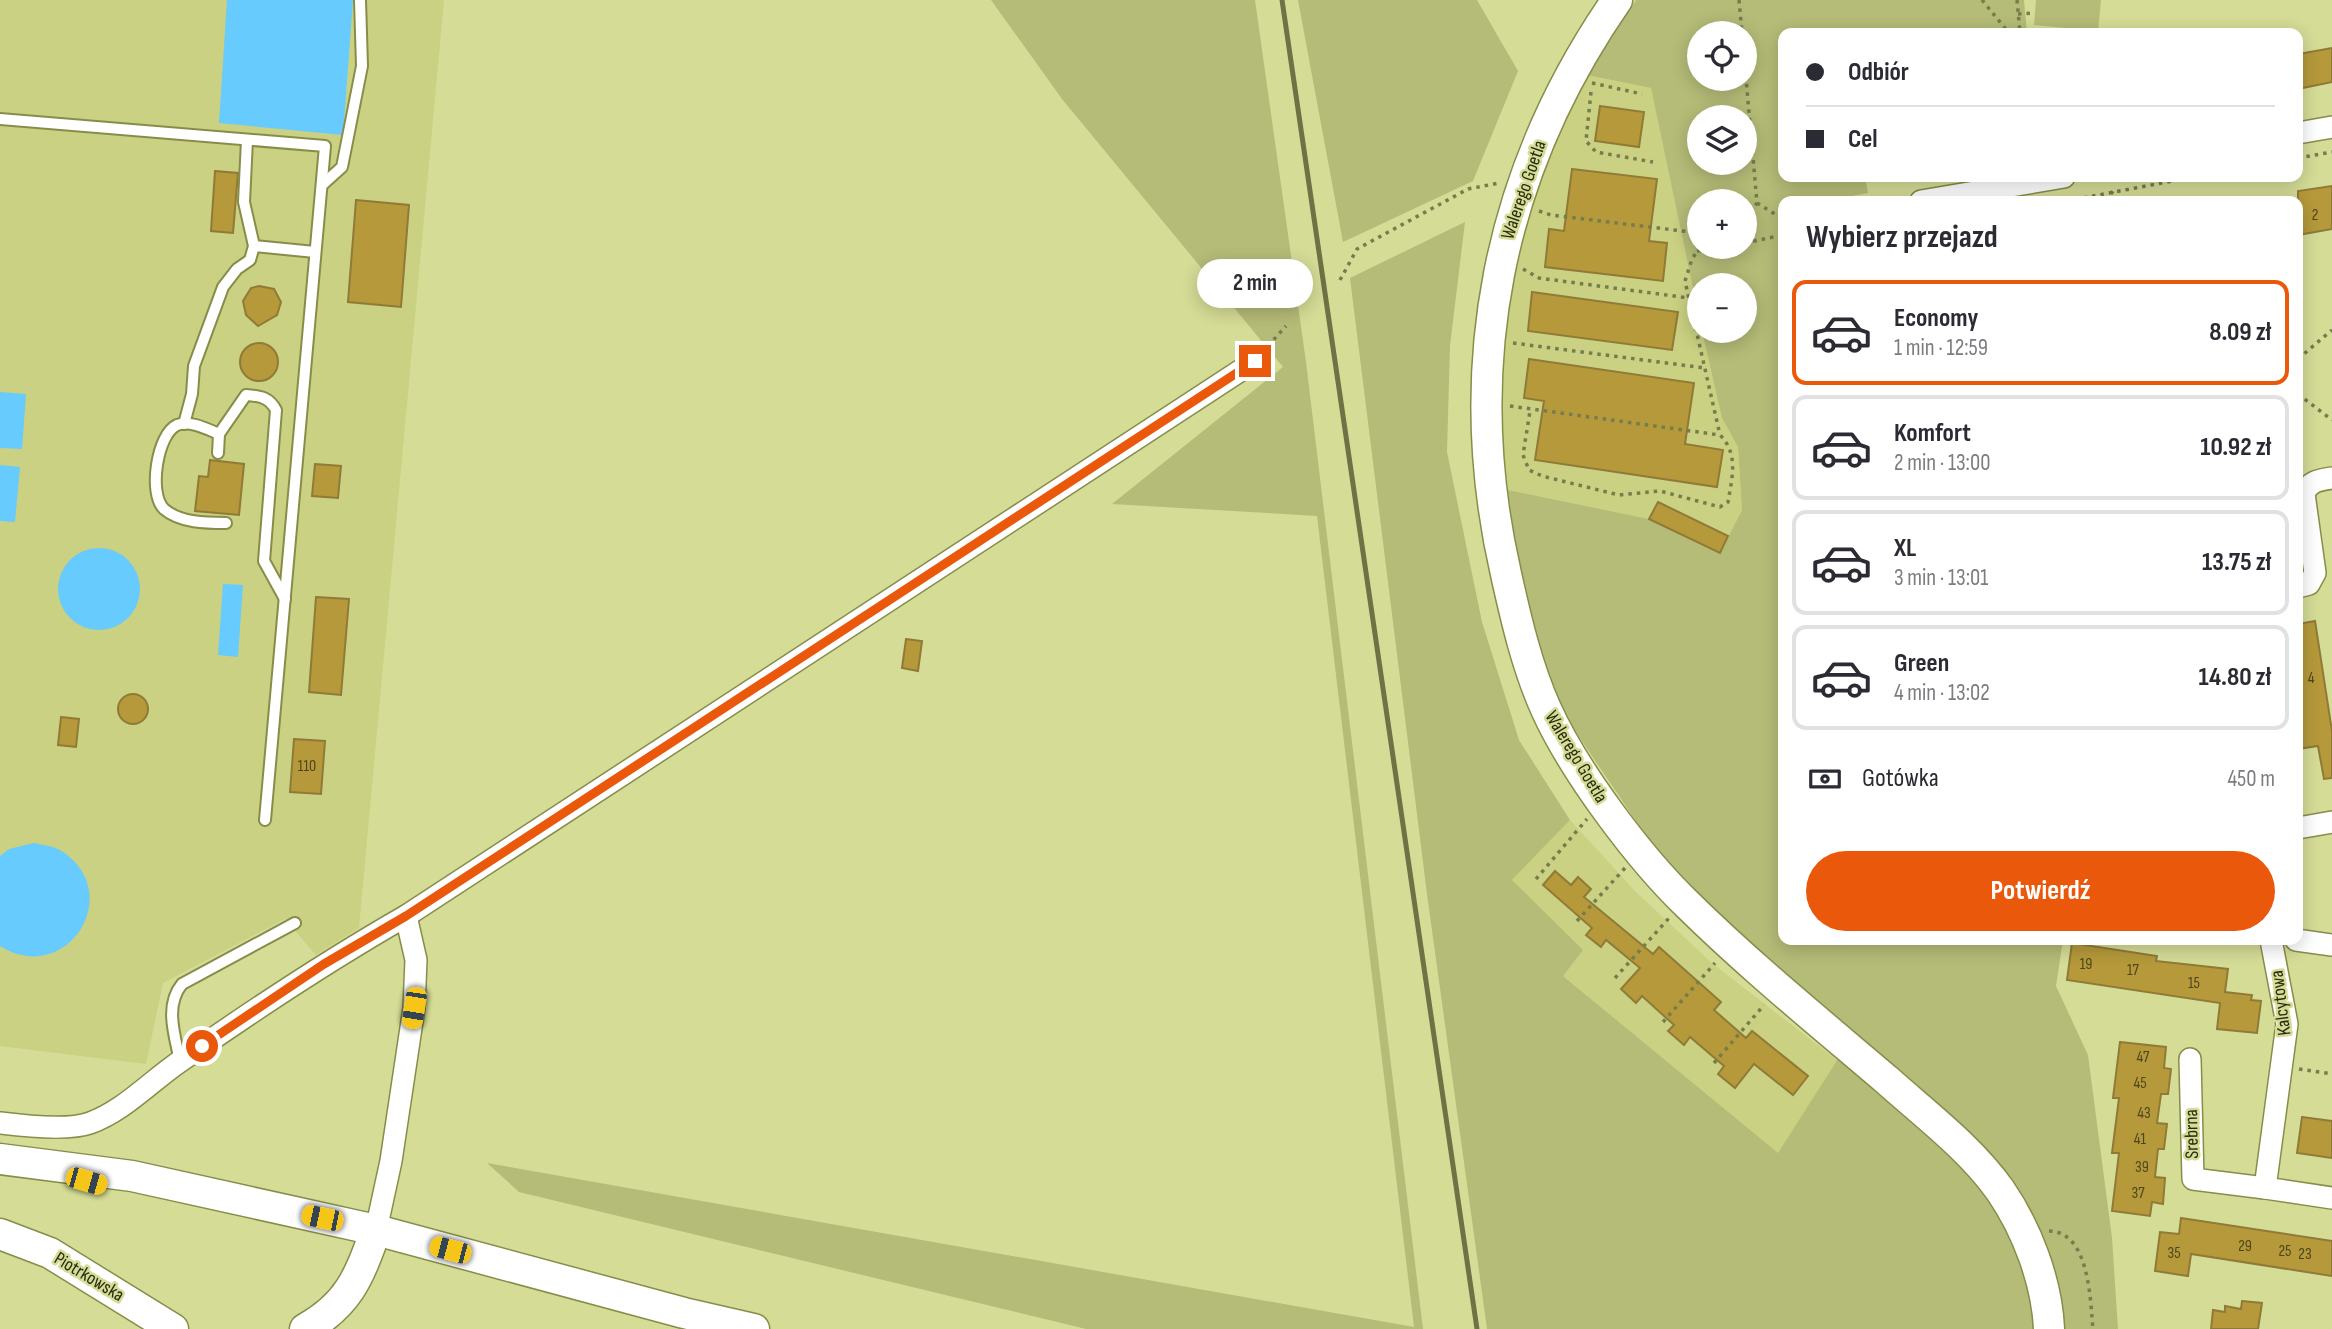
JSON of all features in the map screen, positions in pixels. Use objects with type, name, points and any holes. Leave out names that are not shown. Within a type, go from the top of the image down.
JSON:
[{"type":"street","name":"Walerego Goetla","points":[[1617,0],[1582,77],[1521,191],[1500,262],[1488,340],[1484,405],[1494,521],[1528,658],[1546,710],[1602,801],[1640,852],[1684,901],[1730,945],[1964,1149],[2000,1191],[2022,1230],[2037,1265],[2049,1329]]},
{"type":"street","points":[[2303,132],[2332,127]]},
{"type":"street","points":[[1985,196],[2037,192],[2055,182]]},
{"type":"street","points":[[0,1123],[62,1127],[89,1124],[111,1112],[180,1061],[324,964],[406,916],[1255,361]]},
{"type":"street","points":[[2303,586],[2309,584],[2315,573],[2304,494],[2307,486],[2313,482],[2332,478]]},
{"type":"street","points":[[2303,827],[2332,822]]},
{"type":"street","points":[[305,1329],[332,1311],[345,1298],[355,1284],[372,1240],[391,1161],[414,1008],[416,960],[406,916]]},
{"type":"street","points":[[2303,941],[2332,945]]},
{"type":"street","name":"Kalcytowa","points":[[2272,945],[2287,1024],[2283,1066]]},
{"type":"street","name":"Srebrna","points":[[2190,1059],[2193,1179],[2332,1198]]},
{"type":"street","points":[[2265,1188],[2283,1066]]},
{"type":"street","points":[[9,1161],[109,1188],[372,1240],[754,1329]]},
{"type":"street","name":"Piotrkowska","points":[[0,1234],[50,1253],[173,1329]]},
{"type":"lane","points":[[321,185],[342,167],[362,66],[360,0]]},
{"type":"lane","points":[[0,119],[325,146],[265,820]]},
{"type":"lane","points":[[184,424],[192,394],[194,366],[223,287],[237,269],[250,260],[254,246],[244,202],[247,139]]},
{"type":"lane","points":[[254,246],[315,252]]},
{"type":"lane","points":[[218,453],[219,434],[246,395],[266,398],[272,402],[276,410],[264,561],[285,599]]},
{"type":"lane","points":[[219,434],[184,424],[169,431],[158,457],[158,499],[167,511],[181,517],[201,522],[226,523]]},
{"type":"lane","points":[[180,1061],[171,1014],[174,994],[182,984],[295,923]]},
{"type":"path","points":[[1739,0],[1741,21]]},
{"type":"path","points":[[1982,0],[2006,28]]},
{"type":"path","points":[[2017,0],[2019,28]]},
{"type":"path","points":[[2018,15],[2035,13]]},
{"type":"path","points":[[1642,94],[1582,77],[1586,141],[1596,152],[1654,162]]},
{"type":"path","points":[[1747,91],[1756,189]]},
{"type":"path","points":[[2303,157],[2332,152]]},
{"type":"path","points":[[2087,196],[2164,182]]},
{"type":"path","points":[[1340,281],[1357,249],[1468,189],[1521,191],[1551,215],[1687,232]]},
{"type":"path","points":[[2110,196],[2113,191]]},
{"type":"path","points":[[1757,203],[1778,216]]},
{"type":"path","points":[[1757,241],[1778,237]]},
{"type":"path","points":[[1500,262],[1518,267],[1539,278],[1687,298]]},
{"type":"path","points":[[1255,361],[1286,326]]},
{"type":"path","points":[[2303,355],[2332,330]]},
{"type":"path","points":[[1488,340],[1705,368]]},
{"type":"path","points":[[1530,411],[1523,455],[1529,470],[1542,476],[1619,495],[1660,491],[1720,507],[1728,502],[1733,466],[1730,445],[1720,435],[1699,343]]},
{"type":"path","points":[[2303,398],[2332,420]]},
{"type":"path","points":[[1484,405],[1507,405],[1530,411],[1720,435]]},
{"type":"path","points":[[1536,879],[1602,801]]},
{"type":"path","points":[[1577,921],[1640,852]]},
{"type":"path","points":[[1615,978],[1684,901]]},
{"type":"path","points":[[1663,1022],[1730,945]]},
{"type":"path","points":[[1714,1063],[1780,988]]},
{"type":"path","points":[[2283,1066],[2332,1074]]},
{"type":"path","points":[[2022,1230],[2055,1231],[2071,1241],[2082,1257],[2087,1276],[2093,1329]]},
{"type":"shaded area","points":[[0,0],[444,0],[359,928],[316,955],[285,919],[163,983],[146,1064],[0,1046]]},
{"type":"shaded area","points":[[991,0],[1255,0],[1306,362],[1423,1329],[1086,1329],[519,1192],[487,1163],[1414,1327],[1317,516],[1112,504],[1283,367],[1062,99]]},
{"type":"shaded area","points":[[1298,0],[1477,0],[1518,71],[1473,181],[1343,242]]},
{"type":"shaded area","points":[[1636,0],[2024,0],[2027,28],[1778,28],[1778,182],[1866,182],[1868,193],[1852,196],[1778,196],[1778,945],[2062,945],[2056,986],[2088,1055],[2112,1238],[2118,1329],[1487,1329],[1427,894],[1350,278],[1465,222],[1450,346],[1447,452],[1482,622],[1519,740],[1570,820],[1512,880],[1583,950],[1563,976],[1778,1153],[1855,1032],[1678,883],[1554,700],[1517,571],[1508,490],[1649,519],[1720,553],[1742,510],[1738,447],[1722,418],[1705,343],[1757,343],[1757,273],[1690,273],[1651,88],[1587,75]]},
{"type":"shaded area","points":[[2036,0],[2101,0],[2098,28],[2034,25]]},
{"type":"shaded area","points":[[1587,75],[1651,88],[1690,273],[1687,273],[1687,343],[1705,343],[1722,418],[1738,447],[1742,510],[1720,553],[1649,519],[1508,490],[1499,413],[1503,348],[1514,265],[1540,175]]},
{"type":"shaded area","points":[[1570,820],[1636,892],[1713,964],[1837,1060],[1778,1154],[1562,975],[1512,880]]},
{"type":"water","points":[[227,0],[353,0],[343,135],[219,123]]},
{"type":"water","points":[[0,392],[26,394],[22,449],[0,448]]},
{"type":"water","points":[[0,465],[20,467],[15,522],[0,521]]},
{"type":"water","points":[[99,548],[115,551],[128,560],[137,573],[140,589],[137,605],[128,618],[115,627],[99,630],[83,627],[70,618],[61,605],[58,589],[61,573],[70,560],[83,551]]},
{"type":"water","points":[[223,584],[243,585],[238,657],[218,655]]},
{"type":"water","points":[[34,843],[60,850],[80,868],[89,889],[89,910],[81,930],[66,945],[47,955],[25,956],[0,946],[0,856],[9,849]]},
{"type":"building","points":[[2332,48],[2332,82],[2303,88],[2303,53]]},
{"type":"building","points":[[1600,106],[1644,112],[1639,147],[1595,141]]},
{"type":"building","points":[[1572,169],[1657,179],[1649,241],[1667,243],[1663,281],[1545,267],[1549,229],[1564,231]]},
{"type":"building","points":[[215,171],[238,173],[233,233],[211,231]]},
{"type":"building","points":[[2332,186],[2332,229],[2303,234],[2303,196],[2298,196],[2298,191]]},
{"type":"building","points":[[356,200],[409,205],[401,307],[348,302]]},
{"type":"building","points":[[259,286],[274,289],[281,302],[277,315],[258,326],[246,315],[243,301],[251,288]]},
{"type":"building","points":[[1532,292],[1678,312],[1672,350],[1528,331]]},
{"type":"building","points":[[259,343],[273,348],[278,362],[273,376],[259,381],[245,376],[240,362],[245,348]]},
{"type":"building","points":[[1529,359],[1694,383],[1685,444],[1723,450],[1717,487],[1535,460],[1544,401],[1524,398]]},
{"type":"building","points":[[210,460],[244,464],[239,515],[195,511],[199,476],[208,477]]},
{"type":"building","points":[[315,464],[341,466],[338,498],[312,496]]},
{"type":"building","points":[[1658,502],[1728,536],[1720,553],[1649,519]]},
{"type":"building","points":[[316,597],[349,599],[341,695],[309,692]]},
{"type":"building","points":[[2315,621],[2332,731],[2332,778],[2324,779],[2318,746],[2303,748],[2303,623]]},
{"type":"building","points":[[906,639],[922,641],[918,671],[902,668]]},
{"type":"building","points":[[133,694],[144,698],[148,709],[144,720],[133,724],[122,720],[118,709],[122,698]]},
{"type":"building","points":[[61,717],[79,719],[76,747],[58,745]]},
{"type":"building","points":[[294,739],[325,741],[321,794],[290,792]]},
{"type":"building","points":[[1555,871],[1571,885],[1578,877],[1591,889],[1584,897],[1653,954],[1659,947],[1721,1002],[1714,1010],[1746,1038],[1752,1031],[1808,1076],[1793,1095],[1754,1064],[1735,1088],[1718,1074],[1724,1066],[1690,1037],[1684,1045],[1668,1031],[1674,1025],[1642,996],[1636,1003],[1621,989],[1640,968],[1606,940],[1601,947],[1586,935],[1592,928],[1543,885]]},
{"type":"building","points":[[2072,945],[2157,956],[2156,961],[2228,969],[2225,992],[2252,995],[2251,1000],[2261,1001],[2257,1033],[2217,1029],[2220,1003],[2067,980]]},
{"type":"building","points":[[2120,1042],[2166,1047],[2164,1068],[2171,1069],[2168,1094],[2161,1094],[2157,1123],[2167,1124],[2164,1149],[2158,1149],[2155,1177],[2165,1178],[2163,1204],[2152,1202],[2150,1216],[2112,1211],[2119,1153],[2112,1153],[2119,1098],[2113,1098]]},
{"type":"building","points":[[2302,1117],[2332,1121],[2332,1158],[2297,1153]]},
{"type":"building","points":[[2181,1218],[2332,1241],[2332,1276],[2191,1254],[2188,1276],[2155,1271],[2160,1232],[2179,1234]]},
{"type":"building","points":[[2242,1301],[2262,1303],[2258,1329],[2211,1329],[2213,1310],[2225,1312],[2225,1306],[2241,1309]]},
{"type":"railway","points":[[1282,0],[1477,1329]]},
{"type":"route","points":[[202,1046],[324,964],[406,916],[1255,361]]}]
